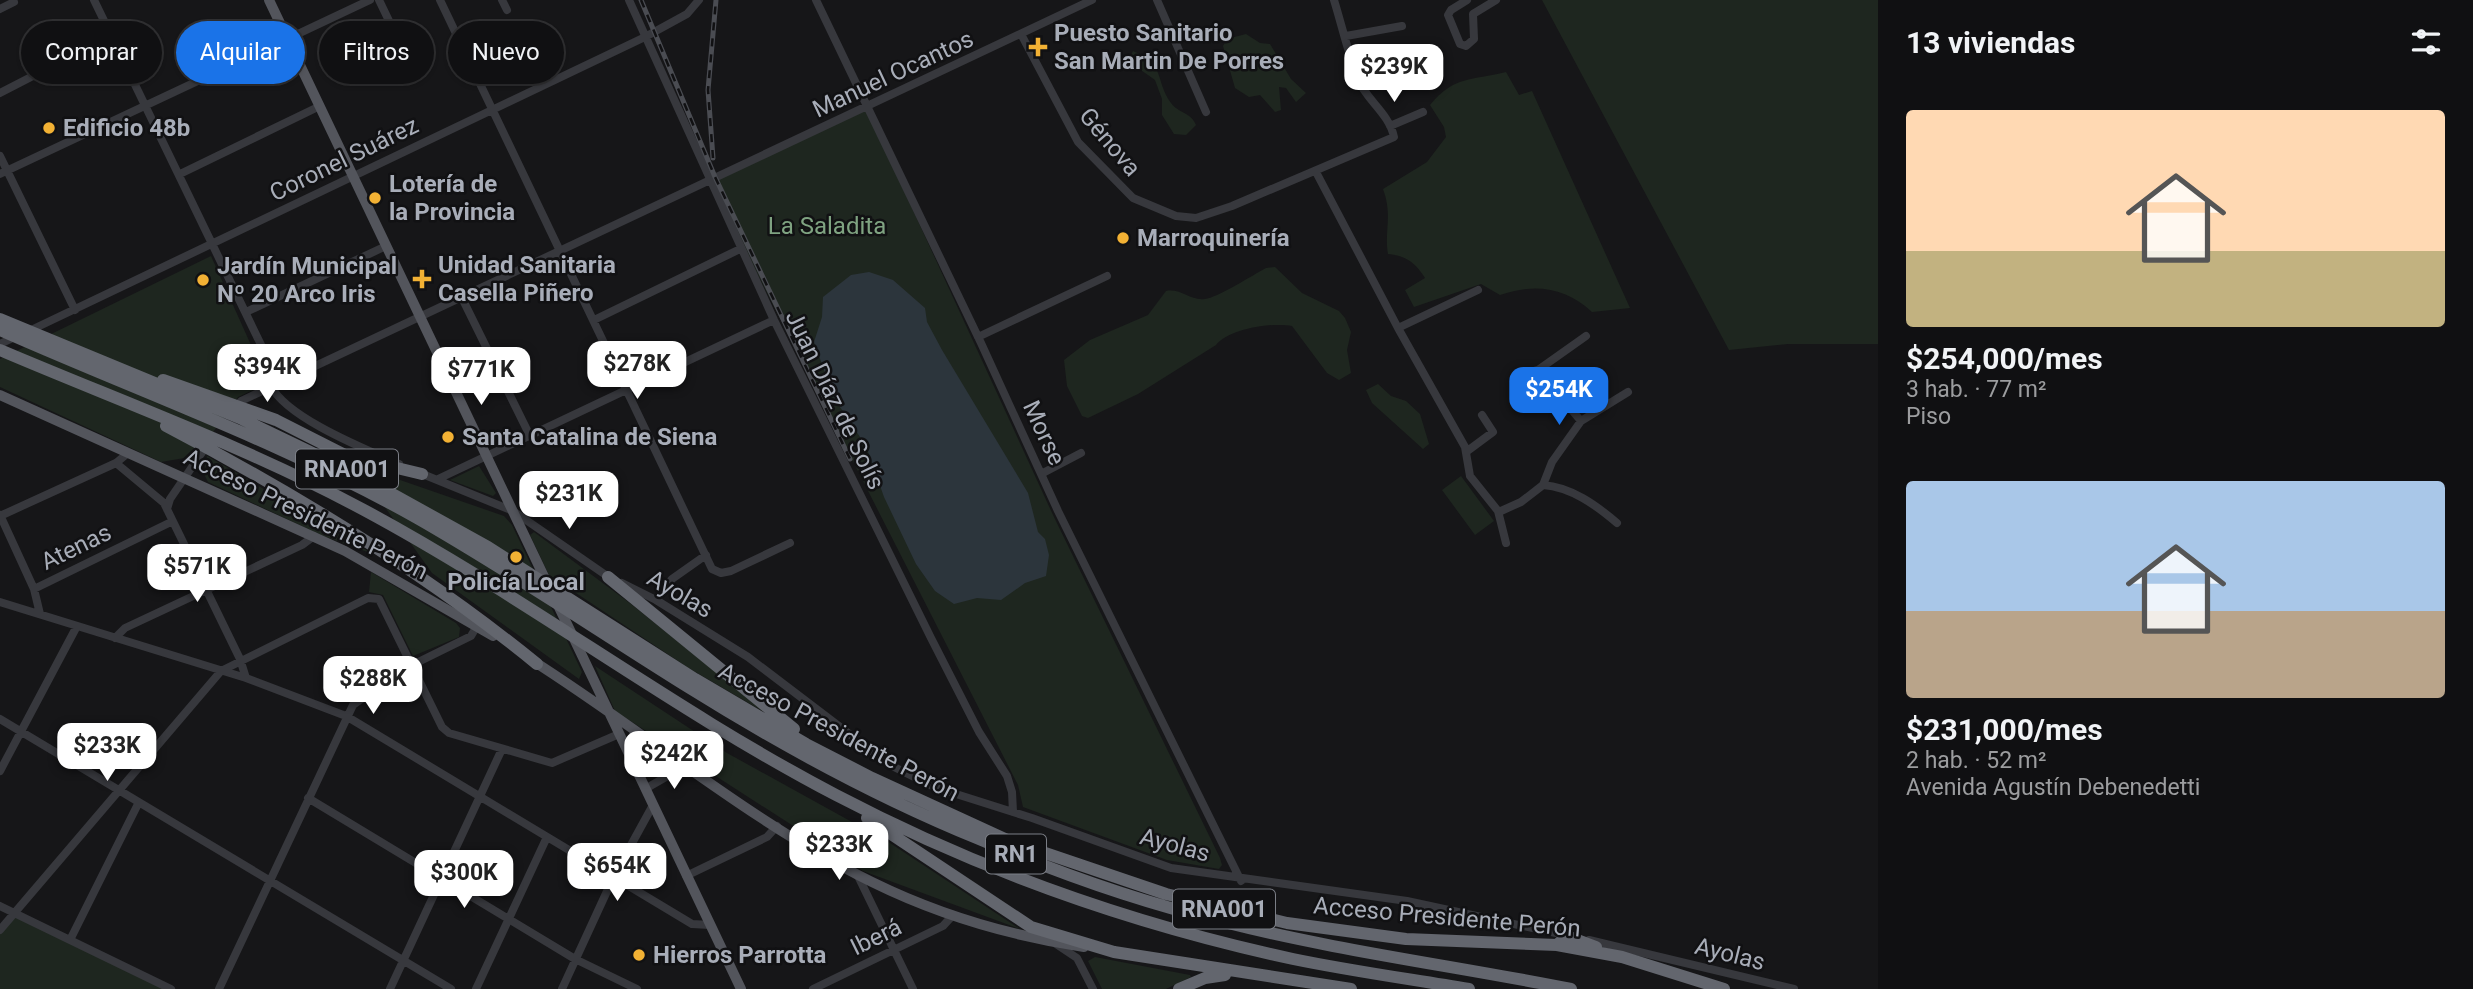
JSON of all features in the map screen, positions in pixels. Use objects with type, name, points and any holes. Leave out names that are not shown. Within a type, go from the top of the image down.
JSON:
[{"type":"highway","name":"Acceso Presidente Perón","points":[[0,319],[242,419],[358,475],[488,547],[668,669],[850,766],[948,814],[1062,861],[1230,911],[1373,936],[1562,940],[1724,989]]},
{"type":"highway","name":"RN1","points":[[0,330],[232,427],[370,492],[470,548],[668,669],[768,735],[912,810],[976,839],[1098,885],[1256,930],[1572,989]]},
{"type":"highway","name":"RN1","points":[[0,347],[264,460],[360,508],[470,570],[656,688],[833,793],[999,869],[1113,911],[1294,959],[1469,989]]},
{"type":"highway","points":[[76,352],[200,391],[300,431],[347,456],[422,474]]},
{"type":"highway","points":[[100,392],[221,455],[385,554],[476,614],[537,664]]},
{"type":"highway","points":[[608,577],[783,721],[850,766]]},
{"type":"highway","points":[[833,793],[1031,927],[1115,952]]},
{"type":"highway","name":"Acceso Presidente Perón","points":[[1115,952],[1352,989]]},
{"type":"highway","points":[[1179,989],[1205,978],[1238,973]]},
{"type":"main road","points":[[269,0],[279,21]]},
{"type":"main road","points":[[305,75],[738,987]]},
{"type":"main road","name":"Acceso Presidente Perón","points":[[0,395],[314,536],[477,626],[608,711],[685,766],[856,874],[953,915],[1054,943],[1115,952]]},
{"type":"street","name":"Ayolas","points":[[94,0],[246,312],[282,401],[300,416],[422,474],[513,511],[608,577],[656,600],[791,687],[890,765],[933,787],[1013,812],[1171,868],[1241,881],[1407,901],[1562,940],[1794,989]]},
{"type":"street","points":[[305,29],[370,0]]},
{"type":"street","points":[[379,0],[389,21]]},
{"type":"street","points":[[440,0],[712,569],[726,573],[790,543]]},
{"type":"street","points":[[502,0],[507,10]]},
{"type":"street","name":"Juan Díaz de Solís","points":[[629,0],[774,320],[948,673],[979,732],[1007,776],[1012,792],[1013,812]]},
{"type":"street","name":"Coronel Suárez","points":[[0,347],[493,108],[646,37],[687,14],[699,0]]},
{"type":"street","name":"Morse","points":[[816,0],[1041,474],[1241,881]]},
{"type":"street","name":"Manuel Ocantos","points":[[242,401],[1092,0]]},
{"type":"street","points":[[1157,0],[1206,112]]},
{"type":"street","points":[[1334,0],[1358,80],[1394,137],[1316,172],[1466,452],[1469,476],[1498,511],[1506,543]]},
{"type":"street","points":[[1467,0],[1451,10],[1448,16],[1460,44],[1466,46],[1474,39],[1473,14],[1496,0]]},
{"type":"street","points":[[0,9],[14,2]]},
{"type":"street","points":[[1346,36],[1402,26]]},
{"type":"street","name":"Génova","points":[[1021,34],[1071,134],[1133,198],[1147,206],[1188,219],[1232,206],[1316,172]]},
{"type":"street","points":[[0,93],[21,82]]},
{"type":"street","points":[[4,172],[188,84]]},
{"type":"street","points":[[180,174],[320,106]]},
{"type":"street","points":[[1390,127],[1423,113]]},
{"type":"street","points":[[0,156],[4,172],[75,310]]},
{"type":"street","points":[[246,312],[386,246]]},
{"type":"street","points":[[594,320],[740,249]]},
{"type":"street","points":[[978,337],[1107,276]]},
{"type":"street","points":[[1398,328],[1478,290]]},
{"type":"street","points":[[462,298],[530,436]]},
{"type":"street","points":[[438,479],[774,320]]},
{"type":"street","points":[[1522,374],[1538,370],[1586,336]]},
{"type":"street","points":[[1538,370],[1581,421]]},
{"type":"street","points":[[1498,511],[1521,502],[1543,485],[1552,462],[1581,421],[1628,392]]},
{"type":"street","points":[[1466,452],[1493,432],[1482,415]]},
{"type":"street","points":[[167,509],[170,499],[203,451]]},
{"type":"street","points":[[40,614],[34,589],[0,516],[116,463],[128,453]]},
{"type":"street","points":[[1041,474],[1081,453]]},
{"type":"street","points":[[116,463],[159,496],[167,509],[240,659],[246,678]]},
{"type":"street","points":[[1543,485],[1562,488],[1585,500],[1617,523]]},
{"type":"street","name":"Atenas","points":[[34,589],[172,522]]},
{"type":"street","points":[[115,638],[125,628],[302,545],[314,536]]},
{"type":"street","points":[[656,600],[672,579],[706,555]]},
{"type":"street","points":[[0,930],[221,671],[240,659],[368,598],[379,599],[445,730],[547,762],[557,762],[619,734]]},
{"type":"street","points":[[0,602],[246,678],[346,716],[692,923],[710,925]]},
{"type":"street","points":[[0,771],[77,626]]},
{"type":"street","points":[[219,989],[346,716],[360,699],[412,665],[465,639],[477,626]]},
{"type":"street","points":[[0,719],[451,989]]},
{"type":"street","points":[[390,989],[502,749]]},
{"type":"street","points":[[645,789],[685,766]]},
{"type":"street","points":[[308,798],[575,959],[637,989]]},
{"type":"street","points":[[70,940],[139,802]]},
{"type":"street","points":[[562,989],[614,876],[653,805]]},
{"type":"street","points":[[686,876],[767,837],[777,826]]},
{"type":"street","points":[[476,989],[547,837]]},
{"type":"street","points":[[856,874],[913,989]]},
{"type":"street","points":[[0,906],[172,989]]},
{"type":"street","name":"Iberá","points":[[813,989],[828,986],[943,926],[953,915]]},
{"type":"street","points":[[1054,943],[1077,958],[1093,989]]},
{"type":"green space","points":[[1542,0],[1878,0],[1878,344],[1788,344],[1729,350]]},
{"type":"green space","points":[[1246,34],[1260,43],[1270,44],[1291,79],[1306,93],[1296,102],[1286,88],[1279,87],[1281,110],[1275,112],[1260,95],[1249,97],[1235,88],[1223,46],[1227,39]]},
{"type":"green space","points":[[1133,51],[1151,62],[1171,103],[1194,121],[1196,125],[1186,135],[1174,134],[1162,115],[1162,99],[1155,80],[1138,68],[1131,55]]},
{"type":"green space","points":[[1506,72],[1519,95],[1532,91],[1630,308],[1592,312],[1560,292],[1525,289],[1500,295],[1481,284],[1414,307],[1405,290],[1425,278],[1409,261],[1388,254],[1388,215],[1383,189],[1427,162],[1446,137],[1444,127],[1430,105],[1439,95],[1447,88],[1464,81]]},
{"type":"green space","name":"La Saladita","points":[[866,108],[1053,515],[1220,858],[1222,865],[1219,869],[1167,860],[1023,807],[1018,785],[709,179]]},
{"type":"green space","points":[[211,256],[268,383],[238,397],[196,456],[161,462],[0,387],[0,359]]},
{"type":"green space","points":[[1275,267],[1302,293],[1339,311],[1345,318],[1351,332],[1347,350],[1351,373],[1339,380],[1327,373],[1292,326],[1263,326],[1240,331],[1222,339],[1138,394],[1088,418],[1082,416],[1067,386],[1064,360],[1090,340],[1148,315],[1166,291],[1176,291],[1200,299],[1211,298],[1266,268]]},
{"type":"green space","points":[[1378,384],[1391,396],[1406,401],[1420,414],[1429,444],[1423,449],[1372,403],[1366,390]]},
{"type":"green space","points":[[207,456],[373,554],[321,535],[208,482],[204,474]]},
{"type":"green space","points":[[354,464],[504,516],[512,525],[582,672],[579,679],[432,573]]},
{"type":"green space","points":[[479,466],[496,493],[493,496],[450,480]]},
{"type":"green space","points":[[1461,476],[1494,521],[1475,535],[1442,490]]},
{"type":"green space","points":[[534,532],[631,604],[771,716],[687,667],[549,575],[530,535]]},
{"type":"green space","points":[[371,572],[456,623],[460,628],[459,637],[413,656],[383,595],[369,592]]},
{"type":"green space","points":[[595,666],[727,753],[890,843],[1020,929],[863,871],[615,711]]},
{"type":"green space","points":[[14,913],[171,989],[0,989],[0,930]]},
{"type":"green space","points":[[1095,957],[1191,977],[1166,989],[1102,989],[1088,961]]},
{"type":"shaded area","points":[[869,272],[893,280],[925,308],[927,322],[942,350],[1028,493],[1038,532],[1045,539],[1049,555],[1046,576],[1025,583],[1001,600],[977,598],[954,604],[935,591],[916,564],[884,497],[866,446],[834,398],[814,342],[822,317],[823,297],[851,275]]},
{"type":"railway","points":[[641,0],[715,177],[850,459]]},
{"type":"railway","points":[[713,158],[708,90],[716,0]]},
{"type":"place","name":"Puesto Sanitario San Martin De Porres","points":[[1038,47]]},
{"type":"place","name":"Edificio 48b","points":[[49,128]]},
{"type":"place","name":"Lotería de la Provincia","points":[[375,198]]},
{"type":"place","name":"Marroquinería","points":[[1123,238]]},
{"type":"place","name":"Unidad Sanitaria Casella Piñero","points":[[422,279]]},
{"type":"place","name":"Jardín Municipal Nº 20 Arco Iris","points":[[203,280]]},
{"type":"place","name":"Santa Catalina de Siena","points":[[448,437]]},
{"type":"place","name":"Policía Local","points":[[516,557]]},
{"type":"place","name":"Hierros Parrotta","points":[[639,955]]}]
